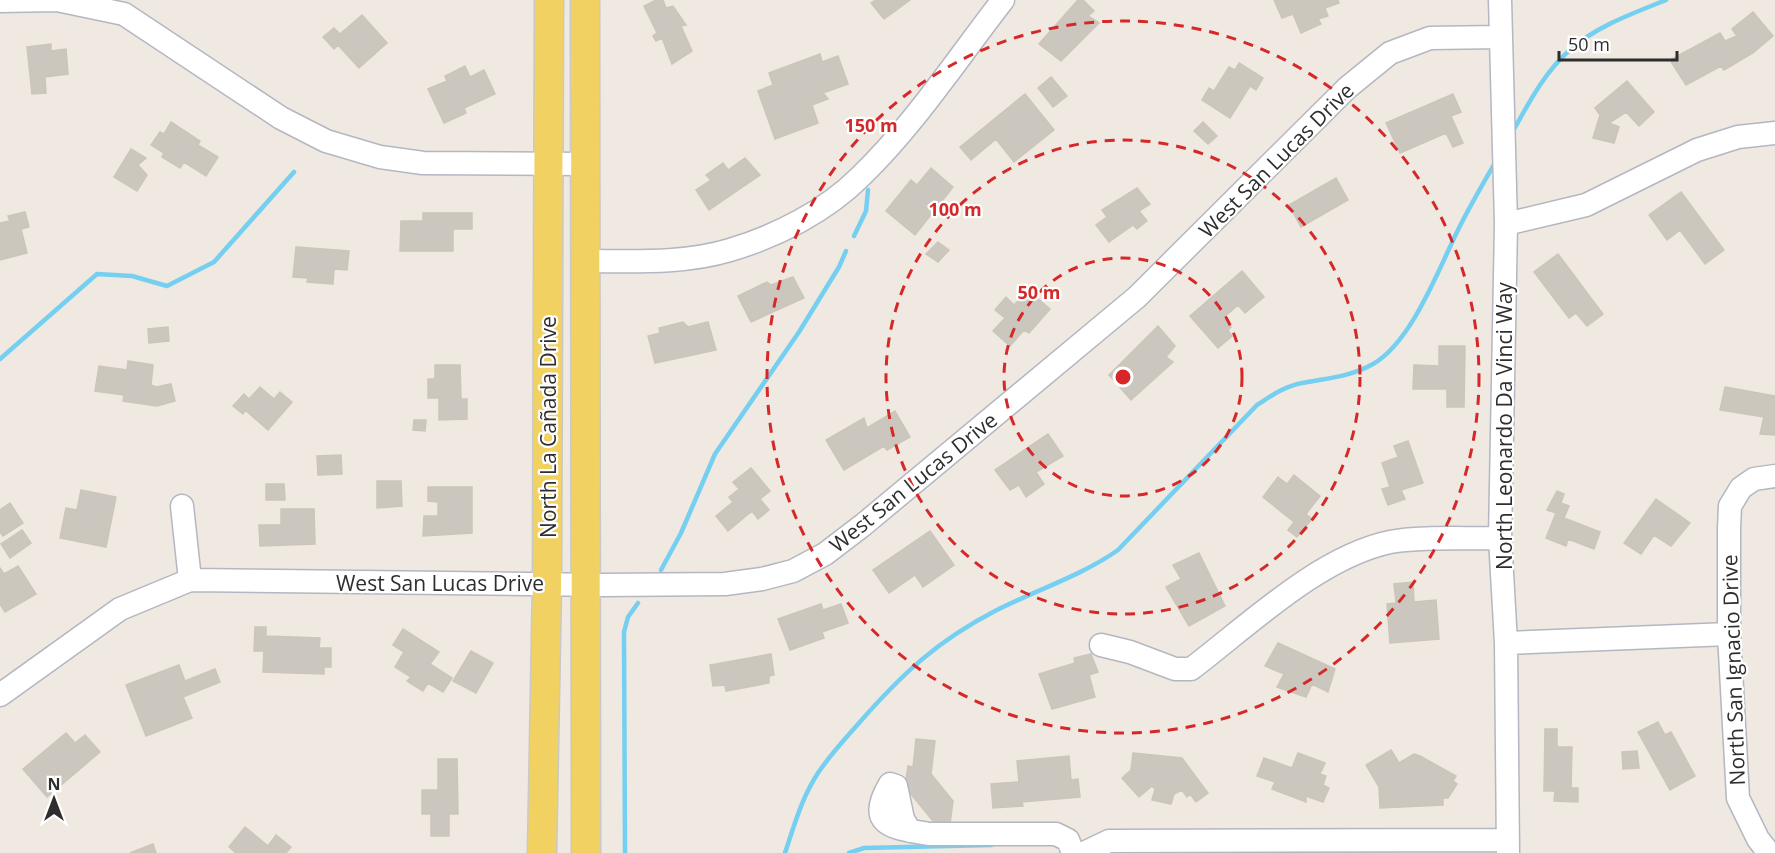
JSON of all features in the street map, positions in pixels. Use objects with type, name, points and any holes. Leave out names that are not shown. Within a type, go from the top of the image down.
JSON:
[{"type":"main road","name":"North La Cañada Drive","points":[[542,853],[547,583],[549,0]]},
{"type":"main road","name":"North La Cañada Drive","points":[[585,0],[586,853]]},
{"type":"street","points":[[0,1],[57,0],[123,14],[281,118],[326,141],[369,154],[423,164],[586,164]]},
{"type":"street","points":[[586,261],[653,261],[698,256],[729,250],[801,220],[859,178],[884,153],[1003,0]]},
{"type":"street","name":"North Leonardo Da Vinci Way","points":[[1500,0],[1506,224],[1500,538],[1506,643],[1508,847]]},
{"type":"street","name":"West San Lucas Drive","points":[[0,695],[120,609],[190,580],[585,585],[734,583],[793,571],[825,554],[1137,297],[1347,88],[1390,53],[1430,38],[1500,37]]},
{"type":"street","points":[[1506,224],[1587,205],[1697,150],[1738,137],[1775,133]]},
{"type":"street","name":"North San Ignacio Drive","points":[[1769,853],[1758,839],[1738,798],[1729,634],[1730,506],[1740,477],[1775,476]]},
{"type":"street","points":[[182,506],[190,580]]},
{"type":"street","points":[[1101,645],[1130,652],[1175,669],[1191,669],[1298,587],[1344,556],[1392,541],[1500,538]]},
{"type":"street","points":[[1506,643],[1729,634]]},
{"type":"street","points":[[910,831],[929,834],[1056,834],[1068,840],[1073,853]]},
{"type":"street","points":[[1084,853],[1109,841],[1508,847]]},
{"type":"building","points":[[656,0],[663,0],[666,8],[673,6],[686,25],[681,26],[692,51],[672,64],[662,38],[656,41],[653,36],[657,33],[644,6]]},
{"type":"building","points":[[876,0],[910,0],[884,19],[871,3]]},
{"type":"building","points":[[1078,0],[1083,0],[1094,11],[1088,16],[1099,23],[1061,61],[1039,44]]},
{"type":"building","points":[[1274,0],[1338,0],[1339,3],[1325,8],[1328,16],[1318,19],[1321,24],[1301,33],[1293,14],[1282,18]]},
{"type":"building","points":[[1753,12],[1773,36],[1753,53],[1724,70],[1721,66],[1686,85],[1670,60],[1720,33],[1725,41],[1737,36],[1732,29]]},
{"type":"building","points":[[362,15],[387,43],[359,68],[338,45],[334,49],[323,37],[334,28],[340,34]]},
{"type":"building","points":[[51,44],[51,51],[66,49],[68,74],[45,77],[46,93],[32,94],[27,47]]},
{"type":"building","points":[[820,54],[822,62],[838,56],[848,84],[823,93],[828,99],[812,105],[818,123],[775,139],[758,91],[773,85],[769,73]]},
{"type":"building","points":[[1239,63],[1263,78],[1256,90],[1250,86],[1230,118],[1202,100],[1209,88],[1214,91],[1229,67],[1235,70]]},
{"type":"building","points":[[465,66],[470,77],[484,70],[495,94],[464,108],[466,113],[444,123],[428,89],[447,81],[445,76]]},
{"type":"building","points":[[1051,77],[1067,96],[1053,107],[1038,88]]},
{"type":"building","points":[[1627,81],[1654,112],[1639,126],[1626,112],[1609,123],[1619,127],[1614,143],[1593,138],[1600,115],[1595,108]]},
{"type":"building","points":[[1025,94],[1054,130],[1014,162],[996,139],[971,160],[960,147]]},
{"type":"building","points":[[1453,94],[1461,112],[1451,116],[1463,143],[1453,147],[1446,133],[1400,153],[1386,123]]},
{"type":"building","points":[[171,122],[200,141],[198,145],[218,157],[206,176],[184,162],[180,168],[162,157],[164,153],[151,145],[160,132],[164,134]]},
{"type":"building","points":[[1203,122],[1217,136],[1208,144],[1194,131]]},
{"type":"building","points":[[131,149],[146,158],[138,165],[147,175],[137,191],[114,177]]},
{"type":"building","points":[[745,158],[760,175],[709,210],[696,190],[711,180],[706,175],[723,163],[728,170]]},
{"type":"building","points":[[931,168],[953,187],[915,235],[886,211],[911,180],[917,185]]},
{"type":"building","points":[[1336,178],[1348,200],[1301,227],[1289,205]]},
{"type":"building","points":[[1137,188],[1150,204],[1139,211],[1147,221],[1137,229],[1133,225],[1109,242],[1096,225],[1107,217],[1102,210]]},
{"type":"building","points":[[1681,192],[1724,250],[1705,264],[1680,230],[1667,240],[1649,215]]},
{"type":"building","points":[[25,212],[29,227],[21,229],[27,253],[0,260],[0,223],[10,221],[8,216]]},
{"type":"building","points":[[423,213],[472,213],[472,229],[453,229],[453,251],[400,251],[401,221],[423,221]]},
{"type":"building","points":[[938,242],[949,250],[938,262],[926,254]]},
{"type":"building","points":[[296,247],[349,251],[347,270],[334,269],[333,284],[307,282],[308,278],[293,277]]},
{"type":"building","points":[[1558,254],[1603,314],[1587,326],[1576,313],[1569,318],[1534,272]]},
{"type":"building","points":[[1242,271],[1264,297],[1245,313],[1238,305],[1223,318],[1231,327],[1228,330],[1232,336],[1218,348],[1190,316]]},
{"type":"building","points":[[793,277],[804,298],[751,322],[738,296],[767,282],[771,285]]},
{"type":"building","points":[[1030,292],[1050,309],[1029,333],[1024,330],[1010,346],[993,331],[1005,318],[995,310],[1006,297],[1014,305],[1019,300],[1021,302]]},
{"type":"building","points":[[683,322],[688,327],[708,322],[716,350],[655,363],[648,336],[660,333],[659,328]]},
{"type":"building","points":[[1158,326],[1175,346],[1166,357],[1173,362],[1131,400],[1109,375]]},
{"type":"building","points":[[168,327],[169,341],[149,343],[148,329]]},
{"type":"building","points":[[1439,346],[1465,346],[1464,407],[1447,407],[1447,389],[1413,389],[1414,365],[1439,366]]},
{"type":"building","points":[[128,361],[153,365],[151,385],[156,387],[171,384],[175,401],[157,406],[123,401],[124,395],[95,391],[99,366],[127,370]]},
{"type":"building","points":[[435,365],[460,365],[461,399],[467,399],[467,419],[439,420],[439,398],[428,398],[428,379],[435,379]]},
{"type":"building","points":[[260,387],[274,399],[280,392],[292,402],[268,430],[245,410],[243,414],[233,406],[244,394],[249,399]]},
{"type":"building","points":[[1725,387],[1775,396],[1775,435],[1760,434],[1764,417],[1720,410]]},
{"type":"building","points":[[895,411],[910,437],[887,450],[884,446],[844,470],[826,440],[864,418],[867,428]]},
{"type":"building","points":[[414,420],[426,420],[425,431],[413,430]]},
{"type":"building","points":[[1048,434],[1063,456],[1036,472],[1044,484],[1026,497],[1019,485],[1010,490],[995,470]]},
{"type":"building","points":[[1408,441],[1423,483],[1401,490],[1405,499],[1388,505],[1382,489],[1390,487],[1382,463],[1398,457],[1394,446]]},
{"type":"building","points":[[341,455],[342,474],[318,475],[317,456]]},
{"type":"building","points":[[751,468],[770,491],[760,499],[769,510],[758,519],[752,511],[728,531],[716,516],[733,502],[729,497],[739,489],[733,482]]},
{"type":"building","points":[[1294,475],[1320,496],[1306,514],[1312,519],[1297,537],[1288,530],[1294,522],[1263,497],[1278,477],[1287,484]]},
{"type":"building","points":[[377,481],[401,481],[402,506],[377,508]]},
{"type":"building","points":[[266,484],[284,484],[285,500],[266,500]]},
{"type":"building","points":[[428,487],[472,487],[472,533],[423,536],[424,516],[438,516],[438,502],[428,501]]},
{"type":"building","points":[[81,490],[116,497],[106,547],[60,538],[66,508],[77,510]]},
{"type":"building","points":[[1557,491],[1564,494],[1561,503],[1569,506],[1564,518],[1600,532],[1594,549],[1568,539],[1566,546],[1546,538],[1556,513],[1547,510]]},
{"type":"building","points":[[1656,499],[1690,523],[1671,546],[1654,535],[1641,554],[1624,543]]},
{"type":"building","points":[[10,503],[23,523],[3,536],[0,532],[0,510]]},
{"type":"building","points":[[281,509],[314,509],[315,544],[260,546],[259,525],[281,525]]},
{"type":"building","points":[[22,530],[31,543],[10,558],[1,544]]},
{"type":"building","points":[[930,531],[954,565],[923,587],[915,575],[889,593],[873,570]]},
{"type":"building","points":[[1199,553],[1225,606],[1189,626],[1166,587],[1181,579],[1173,565]]},
{"type":"building","points":[[18,566],[36,594],[5,612],[0,604],[0,568],[4,574]]},
{"type":"building","points":[[1413,582],[1414,602],[1436,600],[1439,639],[1390,643],[1387,604],[1396,603],[1394,584]]},
{"type":"building","points":[[821,604],[823,610],[841,604],[848,623],[822,632],[824,638],[790,650],[778,619]]},
{"type":"building","points":[[255,627],[266,627],[266,636],[320,638],[319,648],[331,648],[331,667],[324,667],[324,674],[263,672],[264,651],[254,651]]},
{"type":"building","points":[[403,629],[439,652],[430,664],[452,678],[443,692],[428,683],[423,691],[407,681],[411,677],[395,667],[404,652],[393,645]]},
{"type":"building","points":[[1278,643],[1335,669],[1328,692],[1312,684],[1306,697],[1277,687],[1284,674],[1265,666]]},
{"type":"building","points":[[471,651],[493,663],[476,693],[453,681]]},
{"type":"building","points":[[771,654],[774,675],[769,676],[769,683],[726,691],[725,685],[713,686],[710,665]]},
{"type":"building","points":[[1091,654],[1098,672],[1089,675],[1095,697],[1052,709],[1039,674],[1075,663],[1074,658]]},
{"type":"building","points":[[179,665],[185,681],[215,669],[220,682],[183,697],[192,718],[146,736],[126,685]]},
{"type":"building","points":[[1658,722],[1665,735],[1671,732],[1695,776],[1670,790],[1638,732]]},
{"type":"building","points":[[1545,729],[1557,729],[1557,747],[1572,747],[1571,788],[1578,788],[1578,802],[1554,801],[1555,791],[1544,791]]},
{"type":"building","points":[[66,733],[75,743],[85,735],[100,752],[47,797],[23,769]]},
{"type":"building","points":[[916,739],[935,741],[931,774],[953,801],[950,824],[933,821],[911,794],[904,794],[908,766],[913,767]]},
{"type":"building","points":[[1391,750],[1399,763],[1414,754],[1456,776],[1453,781],[1457,784],[1448,798],[1443,798],[1443,805],[1380,808],[1379,787],[1366,765]]},
{"type":"building","points":[[1637,751],[1639,768],[1623,769],[1622,752]]},
{"type":"building","points":[[1133,753],[1182,758],[1208,793],[1196,802],[1190,794],[1187,797],[1182,790],[1174,794],[1171,804],[1152,800],[1155,789],[1152,786],[1139,797],[1122,778],[1131,770]]},
{"type":"building","points":[[1298,753],[1325,763],[1320,774],[1326,776],[1323,785],[1329,788],[1323,802],[1306,796],[1306,802],[1272,789],[1275,782],[1257,776],[1264,758],[1292,768]]},
{"type":"building","points":[[1069,756],[1071,780],[1078,779],[1080,797],[1022,802],[1023,806],[993,808],[991,784],[1019,782],[1017,761]]},
{"type":"building","points":[[438,759],[457,759],[458,814],[449,814],[449,836],[431,836],[431,814],[422,814],[422,790],[438,790]]},
{"type":"building","points":[[245,827],[268,846],[276,835],[291,847],[286,853],[236,853],[229,847]]},
{"type":"building","points":[[153,844],[156,853],[130,853]]},
{"type":"waterway","points":[[1512,133],[1545,78],[1571,49],[1592,33],[1666,0]]},
{"type":"waterway","points":[[785,853],[803,802],[812,782],[823,766],[875,705],[921,660],[974,622],[1089,568],[1118,550],[1257,405],[1290,386],[1347,374],[1373,364],[1387,353],[1413,321],[1464,218],[1496,161]]},
{"type":"waterway","points":[[0,359],[97,274],[132,276],[167,286],[214,262],[294,172]]},
{"type":"waterway","points":[[854,236],[866,211],[868,190]]},
{"type":"waterway","points":[[661,570],[681,533],[715,454],[799,332],[839,267],[846,251]]},
{"type":"waterway","points":[[625,853],[624,632],[628,617],[638,603]]},
{"type":"waterway","points":[[849,853],[864,848],[992,845]]}]
